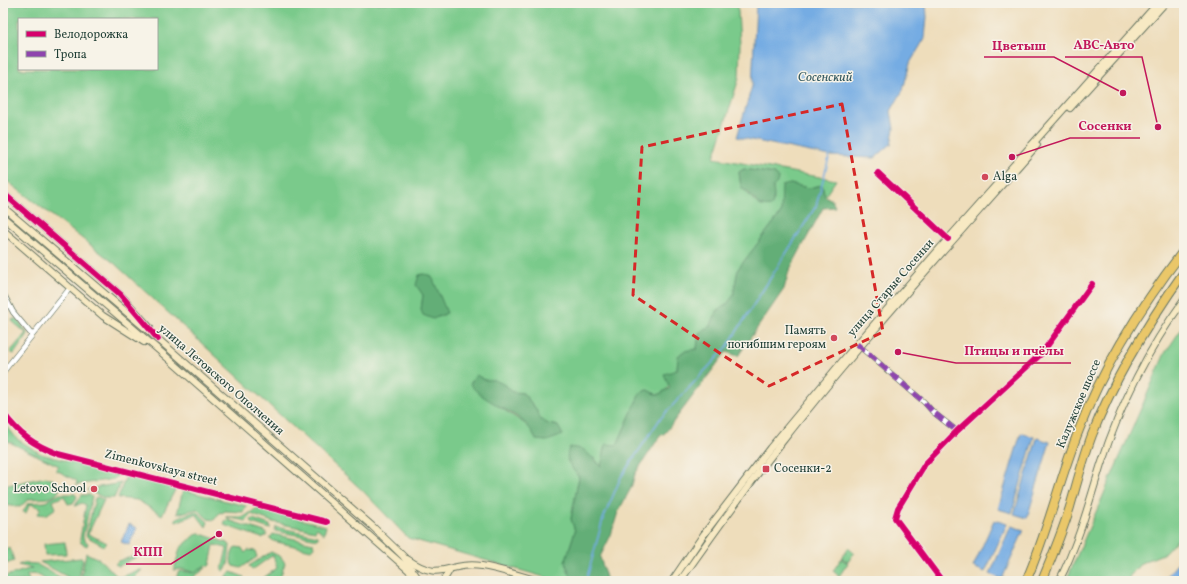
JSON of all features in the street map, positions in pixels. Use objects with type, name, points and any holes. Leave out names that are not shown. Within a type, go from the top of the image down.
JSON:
[{"type":"highway","name":"Калужское шоссе","points":[[1026,581],[1053,512],[1078,430],[1096,390],[1115,351],[1138,313],[1184,250]]},
{"type":"highway","name":"Калужское шоссе","points":[[1042,581],[1058,544],[1086,451],[1122,369],[1149,321],[1184,272]]},
{"type":"main road","name":"улица Старые Сосенки","points":[[672,581],[704,534],[762,459],[948,239],[1158,3]]},
{"type":"main road","name":"улица Старые Сосенки","points":[[680,581],[757,474],[859,345],[1164,3]]},
{"type":"main road","points":[[3,192],[120,294],[158,339]]},
{"type":"main road","name":"улица Летовского Ополчения","points":[[3,207],[158,339],[372,526],[403,556],[419,579]]},
{"type":"main road","name":"улица Летовского Ополчения","points":[[3,217],[162,353],[419,579]]},
{"type":"main road","points":[[3,230],[103,316],[162,353]]},
{"type":"main road","points":[[103,316],[110,315],[119,306],[120,294]]},
{"type":"main road","points":[[1060,581],[1090,504],[1114,429],[1148,356],[1184,300]]},
{"type":"main road","points":[[403,556],[425,572],[438,573],[470,566],[482,566],[538,581]]},
{"type":"main road","points":[[443,581],[446,574],[450,570]]},
{"type":"street","points":[[878,173],[948,239]]},
{"type":"street","points":[[942,581],[895,518],[898,508],[919,473],[957,431],[1042,353],[1092,284]]},
{"type":"street","points":[[3,372],[70,288]]},
{"type":"street","points":[[3,293],[13,312],[32,335]]},
{"type":"street","points":[[859,345],[924,402],[933,412],[957,431]]},
{"type":"street","name":"Zimenkovskaya street","points":[[3,413],[19,433],[30,441],[58,454],[327,522]]},
{"type":"highlighted area","points":[[842,104],[883,332],[769,386],[633,295],[642,147]]},
{"type":"green space","points":[[3,3],[736,3],[738,11],[740,44],[739,78],[714,158],[836,180],[825,196],[822,185],[809,188],[790,184],[782,203],[781,213],[738,269],[733,296],[727,305],[717,311],[711,325],[699,333],[697,349],[684,351],[678,356],[676,374],[672,384],[658,395],[647,390],[640,393],[617,445],[601,466],[594,458],[567,460],[579,477],[571,519],[575,531],[570,546],[567,569],[571,576],[571,581],[558,581],[408,538],[363,491],[114,263],[3,178]],"holes":[[[744,169],[775,174],[773,187],[774,201],[761,206],[741,187],[739,172]],[[417,285],[436,289],[441,299],[443,316],[438,317],[421,310],[423,295]],[[476,376],[505,385],[513,392],[523,393],[536,409],[539,418],[548,424],[558,426],[536,440],[533,429],[495,404]]]},
{"type":"green space","points":[[744,169],[775,174],[778,178],[777,183],[773,187],[774,196],[772,206],[760,205],[741,187],[739,172]]},
{"type":"green space","points":[[790,184],[809,188],[822,185],[825,196],[832,200],[835,207],[823,208],[789,271],[784,289],[738,356],[726,352],[665,433],[660,436],[635,474],[631,488],[618,512],[611,535],[600,557],[607,581],[571,581],[571,576],[565,562],[575,531],[571,519],[579,477],[569,463],[567,455],[570,447],[583,449],[601,466],[606,444],[617,445],[640,393],[647,390],[658,395],[670,388],[664,374],[677,370],[678,356],[684,351],[697,349],[699,333],[711,325],[717,311],[727,304],[733,296],[738,269],[781,213],[782,186]]},
{"type":"green space","points":[[419,275],[430,275],[433,279],[447,313],[433,319],[423,315],[421,310],[423,295],[416,285]]},
{"type":"green space","points":[[13,319],[17,319],[28,334],[14,354],[10,352],[26,333],[12,321]]},
{"type":"green space","points":[[1184,325],[1184,532],[1165,553],[1141,563],[1129,577],[1130,581],[1066,581],[1165,353]]},
{"type":"green space","points":[[476,375],[485,380],[495,380],[505,385],[513,392],[523,393],[536,409],[539,418],[548,424],[558,426],[563,435],[547,441],[536,440],[531,430],[516,416],[486,399],[477,392],[470,384]]},
{"type":"green space","points":[[3,421],[17,439],[41,454],[117,474],[117,476],[114,479],[76,485],[77,481],[56,470],[59,466],[3,439]]},
{"type":"green space","points":[[126,476],[176,488],[162,515],[137,500],[118,498]]},
{"type":"green space","points":[[46,477],[54,480],[60,488],[55,495],[47,498],[27,500],[20,507],[3,505],[3,486]]},
{"type":"green space","points":[[121,483],[114,498],[105,498],[87,490],[88,489]]},
{"type":"green space","points":[[183,490],[246,506],[246,508],[243,512],[220,512],[214,520],[208,519],[197,509],[177,514]]},
{"type":"green space","points":[[60,494],[75,494],[77,497],[73,503],[68,504],[64,496],[53,501],[56,508],[46,515],[38,514],[41,508],[30,504],[26,513],[23,512],[28,503],[45,502]]},
{"type":"green space","points":[[82,495],[90,495],[92,497],[83,536],[84,540],[88,543],[87,546],[81,543],[80,539],[86,505],[82,503],[75,506]]},
{"type":"green space","points":[[98,497],[104,500],[88,534],[107,543],[104,546],[86,536],[95,498]]},
{"type":"green space","points":[[257,508],[326,526],[324,534],[317,528],[315,531],[273,522],[251,514],[246,521],[226,517],[244,517]]},
{"type":"green space","points":[[196,511],[208,522],[206,527],[196,514],[176,522],[176,518]]},
{"type":"green space","points":[[253,519],[270,525],[270,529],[252,523],[251,520]]},
{"type":"green space","points":[[228,520],[265,532],[267,535],[262,538],[224,525],[225,521]]},
{"type":"green space","points":[[276,527],[318,536],[318,539],[275,531]]},
{"type":"green space","points":[[198,533],[230,545],[228,565],[224,571],[222,570],[227,548],[214,545],[210,565],[208,567],[206,565],[194,572],[181,569],[174,570],[180,548]]},
{"type":"green space","points":[[273,534],[313,543],[314,547],[311,550],[273,541],[270,538]]},
{"type":"green space","points":[[65,542],[66,554],[45,555],[44,544]]},
{"type":"green space","points":[[236,547],[242,548],[245,553],[248,550],[255,551],[257,557],[241,568],[233,566],[231,562],[233,551]]},
{"type":"green space","points":[[10,548],[14,561],[3,565],[3,550]]},
{"type":"green space","points":[[848,548],[854,553],[848,562],[842,558]]},
{"type":"green space","points":[[271,552],[281,557],[285,563],[279,581],[259,581],[277,568],[273,555],[252,570],[249,566]]},
{"type":"green space","points":[[86,553],[99,559],[118,577],[142,570],[132,580],[92,581],[88,577],[81,577]]},
{"type":"green space","points":[[138,555],[143,556],[138,556],[119,566],[115,564],[118,561]]},
{"type":"green space","points":[[83,559],[79,578],[75,581],[40,562]]},
{"type":"green space","points":[[841,559],[848,563],[839,576],[833,571]]},
{"type":"green space","points":[[25,563],[36,564],[67,581],[46,581],[42,577],[33,574],[27,575],[29,581],[3,581],[3,577],[32,568],[18,565]]},
{"type":"green space","points":[[202,568],[206,568],[191,579],[191,581],[176,581],[178,572],[195,573]]},
{"type":"green space","points":[[231,572],[244,577],[243,579],[245,581],[238,581],[225,577]]},
{"type":"water","name":"Сосенский","points":[[756,3],[926,3],[927,17],[925,38],[910,63],[903,90],[891,111],[894,129],[891,144],[875,158],[830,156],[737,137],[752,86]]},
{"type":"water","points":[[1021,433],[1034,437],[1012,513],[998,509]]},
{"type":"water","points":[[1037,438],[1050,442],[1027,518],[1014,514]]},
{"type":"water","points":[[994,520],[1007,524],[985,572],[973,567]]},
{"type":"water","points":[[129,524],[137,528],[129,545],[121,542]]},
{"type":"water","points":[[1011,526],[1024,530],[1002,579],[990,574]]},
{"type":"water","points":[[1184,555],[1184,581],[1164,581],[1164,580]]},
{"type":"waterway","points":[[586,581],[603,519],[621,477],[660,419],[727,347],[816,206],[830,154]]},
{"type":"marked path","points":[[857,344],[924,402],[933,412],[957,431]]},
{"type":"cycle path","points":[[878,173],[948,239]]},
{"type":"cycle path","points":[[3,193],[120,294],[158,339]]},
{"type":"cycle path","points":[[942,581],[895,518],[898,508],[925,464],[957,431],[1042,353],[1092,284]]},
{"type":"cycle path","points":[[3,413],[27,438],[58,454],[327,522]]},
{"type":"place","name":"Цветыш","points":[[1123,93]]},
{"type":"place","name":"АВС-Авто","points":[[1158,127]]},
{"type":"place","name":"Сосенки","points":[[1012,157]]},
{"type":"place","name":"Alga","points":[[985,177]]},
{"type":"place","name":"Память погибшим героям","points":[[834,338]]},
{"type":"place","name":"Птицы и пчёлы","points":[[898,352]]},
{"type":"place","name":"Сосенки-2","points":[[766,469]]},
{"type":"place","name":"Letovo School","points":[[94,489]]},
{"type":"place","name":"КПП","points":[[219,534]]}]
